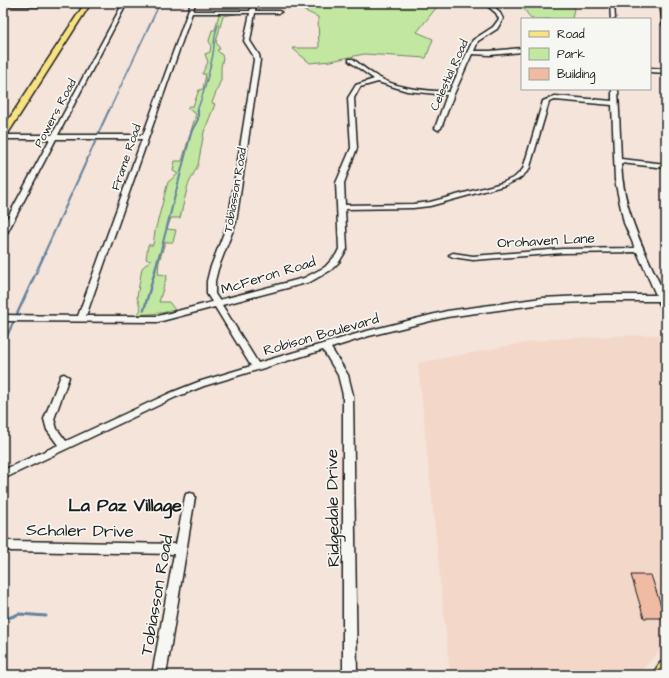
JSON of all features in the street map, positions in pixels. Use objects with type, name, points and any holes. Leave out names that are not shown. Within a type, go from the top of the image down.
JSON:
[{"type":"main road","points":[[3,136],[88,4]]},
{"type":"main road","points":[[661,675],[666,669]]},
{"type":"street","name":"Powers Road","points":[[3,233],[125,3]]},
{"type":"street","name":"Frame Road","points":[[81,319],[193,3]]},
{"type":"street","name":"Tobiasson Road","points":[[254,3],[247,41],[256,55],[257,60],[232,222],[211,280],[211,294],[256,367]]},
{"type":"street","name":"Celestial Road","points":[[438,128],[451,94],[476,40],[495,28],[502,19],[498,12],[486,3]]},
{"type":"street","points":[[612,3],[613,18]]},
{"type":"street","points":[[662,3],[666,25]]},
{"type":"street","points":[[5,4],[88,4]]},
{"type":"street","points":[[190,12],[279,12]]},
{"type":"street","points":[[470,52],[490,53],[521,50]]},
{"type":"street","points":[[351,60],[378,80],[411,91],[451,94]]},
{"type":"street","points":[[651,70],[666,72]]},
{"type":"street","name":"McFeron Road","points":[[3,318],[158,319],[307,280],[325,272],[338,258],[343,249],[341,179],[354,148],[351,98],[358,86],[378,80]]},
{"type":"street","points":[[615,90],[618,180],[628,223],[664,298],[666,308]]},
{"type":"street","points":[[341,207],[413,206],[504,184],[517,178],[526,170],[546,101],[555,98],[615,103]]},
{"type":"street","points":[[3,136],[145,137]]},
{"type":"street","points":[[617,161],[666,166]]},
{"type":"street","name":"Orohaven Lane","points":[[453,256],[473,258],[562,251],[641,250]]},
{"type":"street","name":"Robison Boulevard","points":[[3,475],[202,384],[417,320],[492,307],[542,301],[606,298],[664,298]]},
{"type":"street","name":"Ridgedale Drive","points":[[326,346],[343,375],[348,395],[350,675]]},
{"type":"street","points":[[64,377],[49,419],[52,430],[64,446]]},
{"type":"street","name":"Tobiasson Road","points":[[159,675],[190,497]]},
{"type":"street","name":"Schaler Drive","points":[[3,543],[11,546],[181,549]]},
{"type":"shaded area","points":[[666,335],[666,644],[637,675],[450,675],[418,363],[552,339]]},
{"type":"green space","points":[[304,3],[440,3],[417,32],[433,39],[426,58],[364,54],[331,61],[310,63],[292,48],[319,48],[318,17],[303,10]]},
{"type":"green space","points":[[517,3],[575,3],[572,18],[530,18],[525,10]]},
{"type":"green space","points":[[219,14],[236,14],[223,16],[216,42],[220,49],[217,50],[223,58],[221,67],[221,81],[212,103],[215,104],[204,132],[198,165],[188,185],[180,218],[171,218],[167,229],[176,230],[173,242],[165,242],[159,262],[158,274],[167,275],[159,302],[169,302],[175,310],[136,315],[141,310],[137,297],[142,268],[151,260],[146,259],[148,245],[153,245],[155,231],[168,182],[178,174],[173,171],[175,161],[182,161],[196,114],[187,108],[189,106],[193,106],[199,90],[203,89],[206,74],[202,74],[208,62],[205,54],[210,52],[211,45],[209,41],[212,30],[215,30]]},
{"type":"building","points":[[631,575],[651,575],[665,618],[644,618]]},
{"type":"waterway","points":[[109,111],[160,3]]},
{"type":"waterway","points":[[197,111],[209,72],[213,55],[215,34],[218,25]]},
{"type":"waterway","points":[[98,134],[109,110]]},
{"type":"waterway","points":[[160,254],[191,133],[198,119],[198,110]]},
{"type":"waterway","points":[[44,254],[96,140]]},
{"type":"waterway","points":[[17,314],[45,253]]},
{"type":"waterway","points":[[144,310],[160,253]]},
{"type":"waterway","points":[[3,344],[13,323]]},
{"type":"waterway","points":[[3,620],[19,614],[46,616]]},
{"type":"district","name":"La Paz Village","points":[[125,505]]}]
